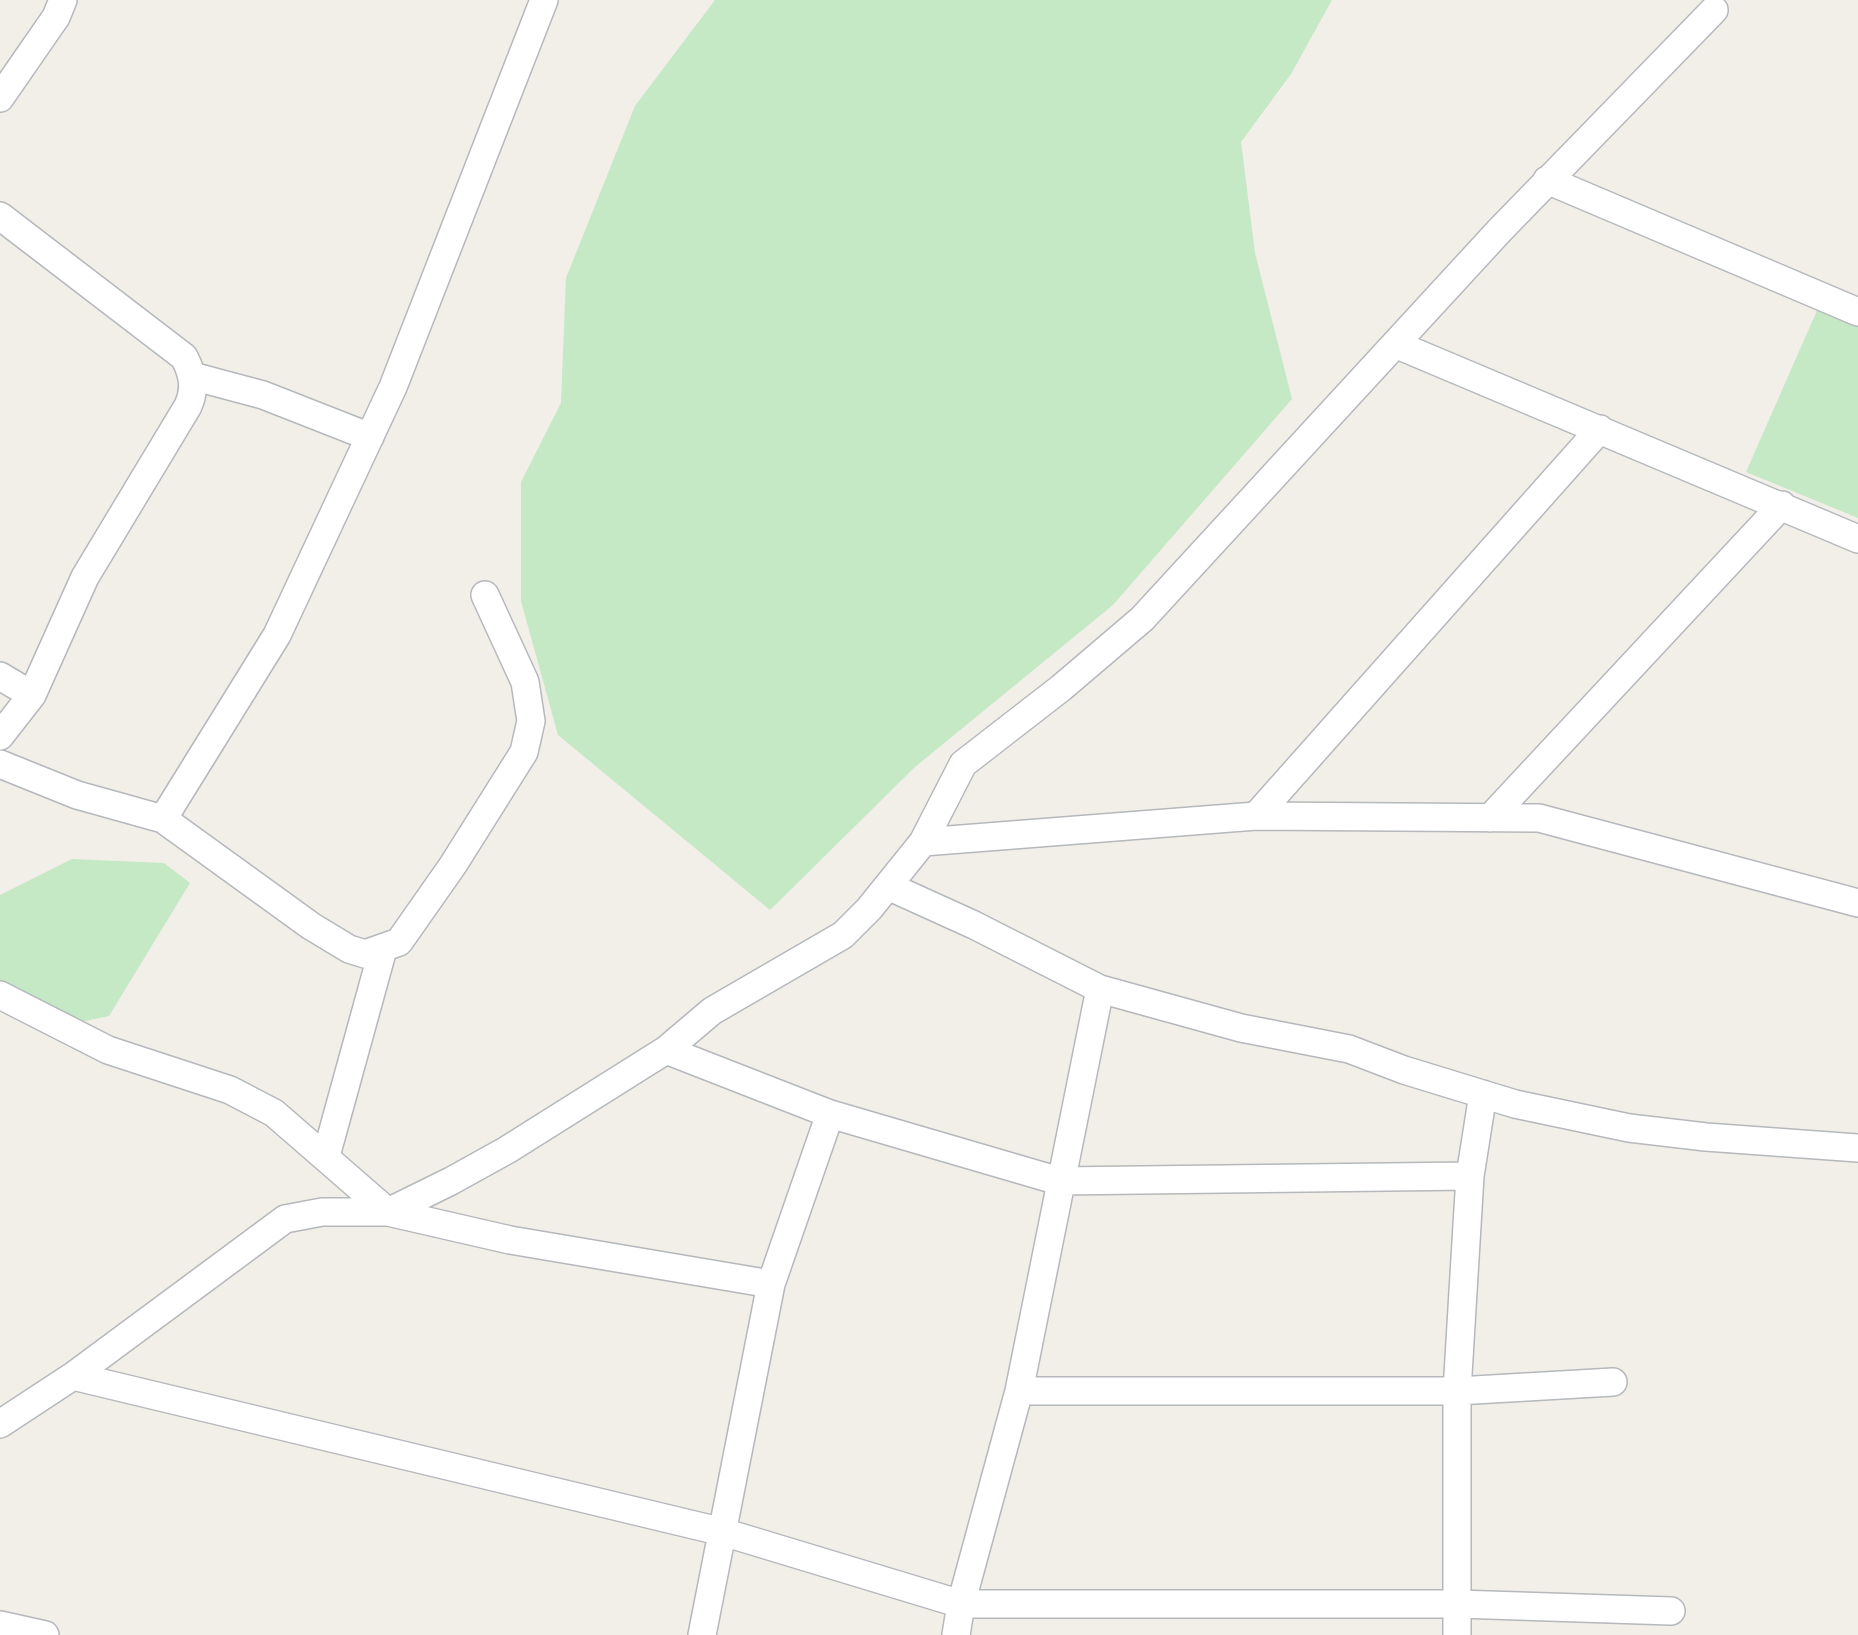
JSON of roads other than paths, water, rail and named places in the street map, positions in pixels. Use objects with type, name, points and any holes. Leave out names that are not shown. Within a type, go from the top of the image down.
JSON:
[{"type":"street","points":[[0,98],[56,17],[63,0]]},
{"type":"street","points":[[163,819],[277,635],[370,437],[393,387],[544,0]]},
{"type":"street","points":[[388,1212],[507,1150],[666,1050],[711,1011],[843,935],[888,886],[923,842],[963,764],[1061,688],[1142,620],[1547,180],[1714,10]]},
{"type":"street","points":[[1547,180],[1858,312]]},
{"type":"street","points":[[0,216],[184,357],[192,376],[193,395],[85,577],[32,695],[0,736]]},
{"type":"street","points":[[1395,344],[1858,538]]},
{"type":"street","points":[[192,376],[263,395],[370,437]]},
{"type":"street","points":[[1256,816],[1600,429]]},
{"type":"street","points":[[1490,818],[1782,505]]},
{"type":"street","points":[[0,764],[77,795],[163,819],[311,926],[349,949],[365,954],[382,949],[399,942],[453,865],[524,752],[531,721],[525,682],[485,595]]},
{"type":"street","points":[[0,676],[32,695]]},
{"type":"street","points":[[923,842],[1256,816],[1539,819],[1858,903]]},
{"type":"street","points":[[888,886],[974,925],[1100,989],[1240,1028],[1349,1049],[1404,1070],[1483,1094],[1629,1128],[1706,1137],[1858,1148]]},
{"type":"street","points":[[326,1156],[382,949]]},
{"type":"street","points":[[956,1635],[961,1604],[1018,1391],[1100,989]]},
{"type":"street","points":[[0,995],[108,1050],[230,1089],[274,1113],[388,1212]]},
{"type":"street","points":[[666,1050],[830,1114],[1059,1181],[1470,1176]]},
{"type":"street","points":[[1457,1635],[1457,1391],[1470,1176],[1483,1094]]},
{"type":"street","points":[[702,1635],[771,1284],[830,1114]]},
{"type":"street","points":[[0,1424],[73,1376],[285,1219],[322,1212],[388,1212],[510,1240],[771,1284]]},
{"type":"street","points":[[73,1376],[723,1532],[961,1604],[1458,1604],[1671,1611]]},
{"type":"street","points":[[1018,1391],[1457,1391],[1612,1382]]},
{"type":"street","points":[[0,1625],[45,1635]]}]
